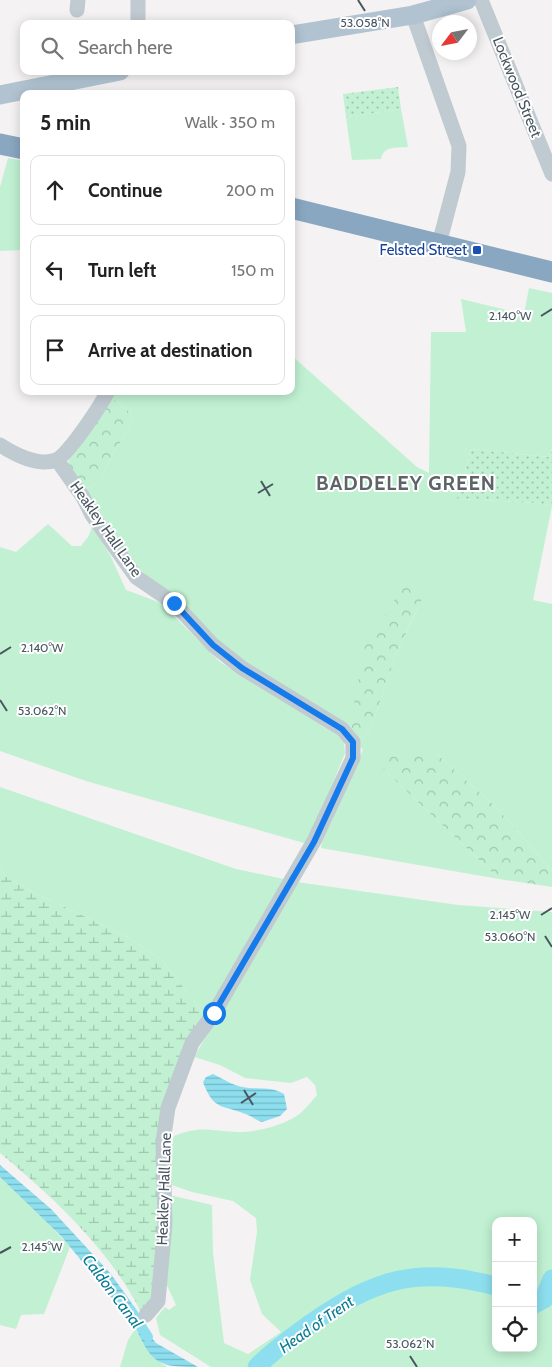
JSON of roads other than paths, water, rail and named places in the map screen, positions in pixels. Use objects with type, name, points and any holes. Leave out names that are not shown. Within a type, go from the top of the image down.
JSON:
[{"type":"highway","points":[[0,144],[20,148]]},
{"type":"highway","points":[[295,209],[552,272]]},
{"type":"main road","points":[[295,34],[413,15],[467,0]]},
{"type":"main road","points":[[25,90],[100,75]]},
{"type":"main road","points":[[0,95],[20,91]]},
{"type":"street","points":[[138,0],[138,20]]},
{"type":"street","name":"Lockwood Street","points":[[481,0],[552,174]]},
{"type":"street","points":[[413,15],[460,146],[458,172],[439,244]]},
{"type":"street","points":[[0,445],[15,454],[44,461],[57,460],[86,427],[106,395]]},
{"type":"street","name":"Heakley Hall Lane","points":[[57,460],[83,497],[92,515],[136,577],[174,603],[213,645],[242,668],[342,729],[353,742],[353,758],[314,842],[214,1013],[192,1043],[168,1108],[163,1142],[165,1224],[158,1301],[146,1315]]},
{"type":"water","points":[[213,1074],[239,1086],[271,1089],[280,1092],[284,1094],[287,1109],[280,1116],[262,1122],[248,1115],[220,1106],[211,1098],[203,1082],[206,1077]]},
{"type":"water","points":[[0,1165],[51,1209],[110,1273],[131,1302],[138,1319],[132,1322],[61,1236],[0,1177]]},
{"type":"water","points":[[141,1325],[156,1343],[198,1367],[166,1364],[153,1357],[147,1350],[136,1328]]},
{"type":"waterway","name":"Head of Trent","points":[[257,1367],[310,1324],[334,1308],[377,1286],[398,1280],[420,1277],[443,1277],[492,1285]]},
{"type":"waterway","name":"Head of Trent","points":[[537,1303],[544,1299],[552,1279]]},
{"type":"waterway","name":"Caldon Canal","points":[[130,1309],[148,1337]]},
{"type":"place","name":"Felsted Street","points":[[477,250]]},
{"type":"district","name":"BADDELEY GREEN","points":[[406,483]]}]
